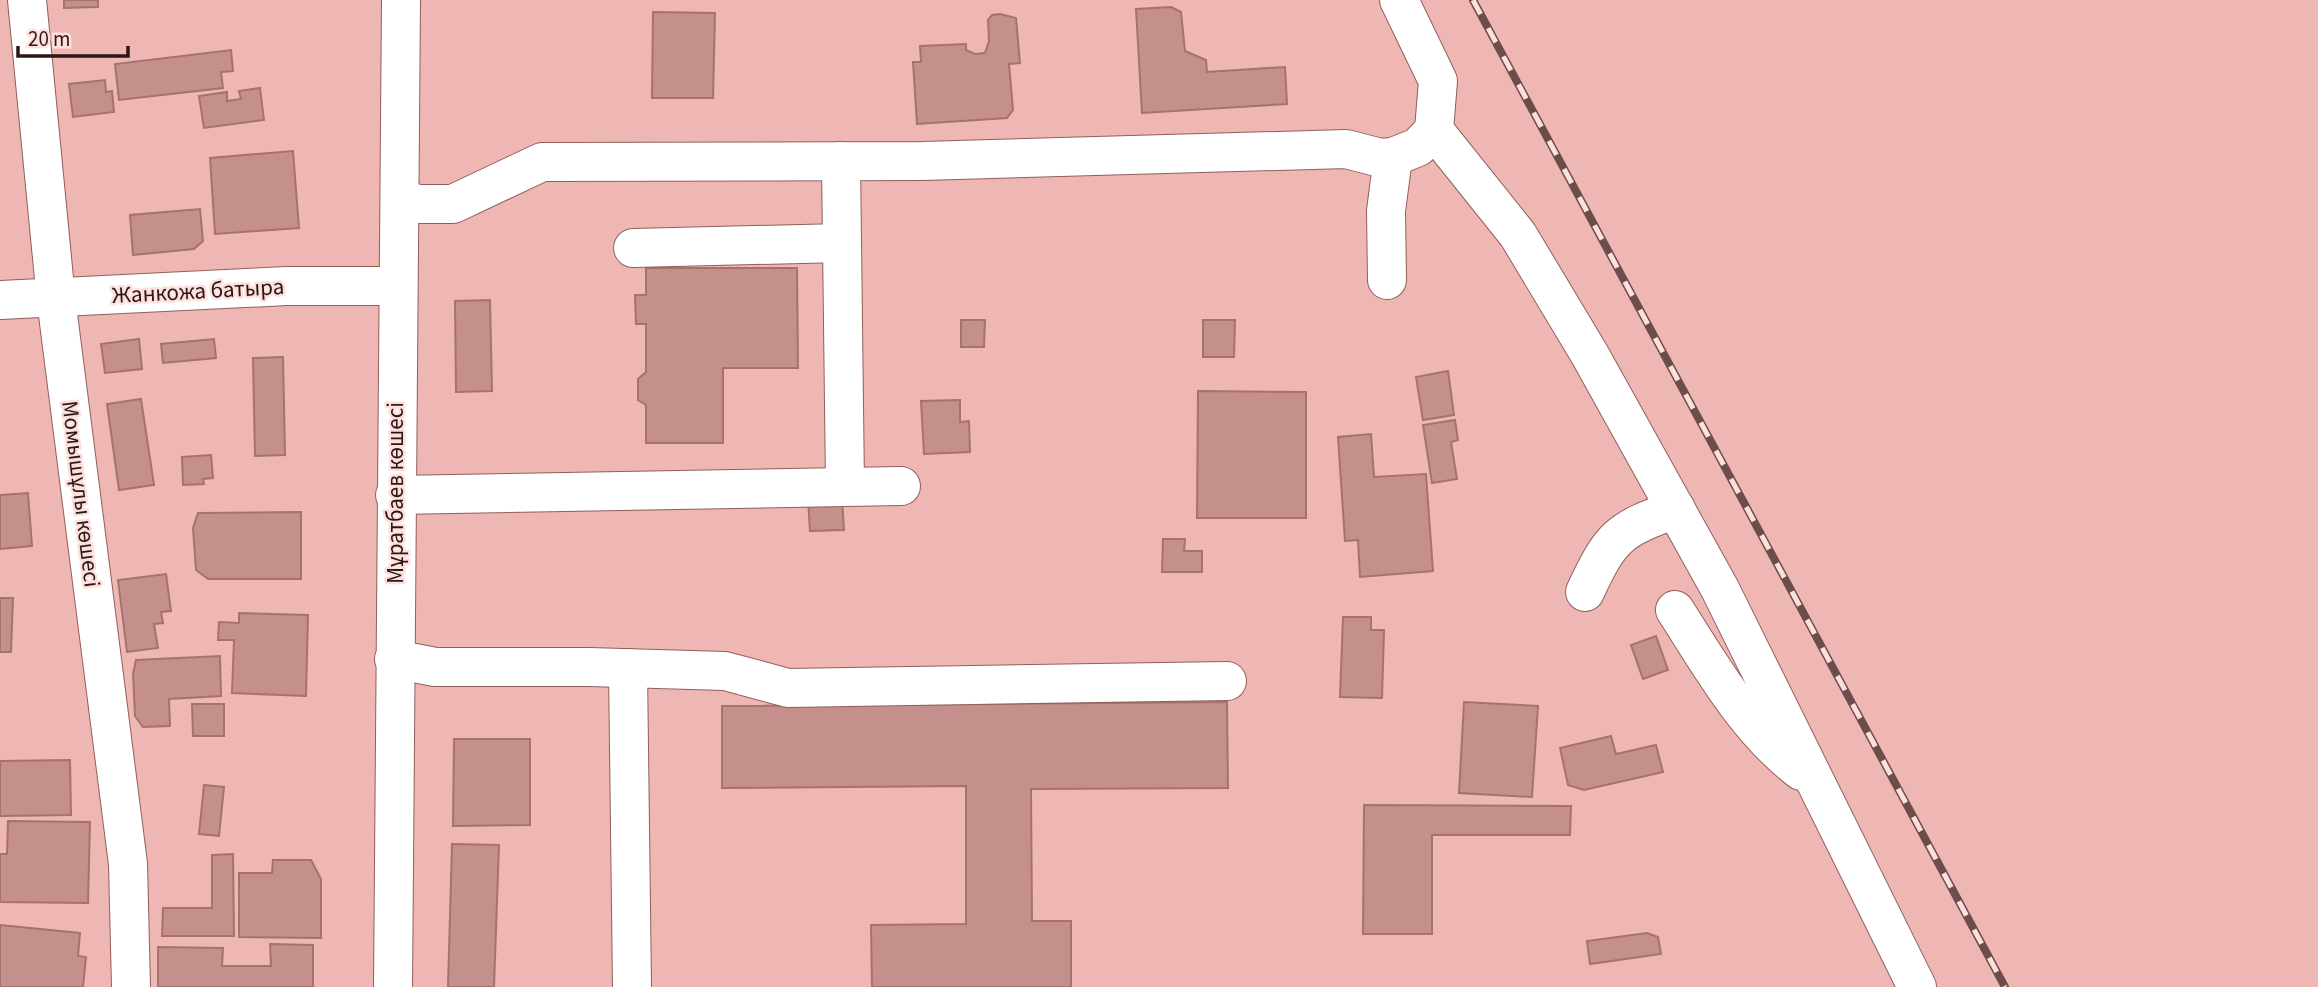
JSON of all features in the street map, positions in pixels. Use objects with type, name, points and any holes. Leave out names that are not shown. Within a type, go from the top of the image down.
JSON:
[{"type":"street","name":"Момышұлы көшесі","points":[[27,0],[56,299],[128,864],[131,987]]},
{"type":"street","name":"Мұратбаев көшесі","points":[[393,987],[396,286],[400,199],[401,0]]},
{"type":"street","points":[[400,199],[419,204],[453,204],[542,162],[841,161],[1346,149],[1381,158],[1393,157],[1418,147],[1434,130],[1438,81],[1399,0]]},
{"type":"street","points":[[1434,130],[1518,235],[1590,355],[1720,589],[1917,987]]},
{"type":"street","points":[[1387,280],[1386,211],[1393,157]]},
{"type":"street","points":[[841,161],[845,486]]},
{"type":"street","points":[[633,248],[842,243]]},
{"type":"street","name":"Жанкожа батыра","points":[[0,300],[287,286],[396,286]]},
{"type":"street","points":[[395,495],[901,486]]},
{"type":"street","points":[[1585,592],[1604,551],[1633,524],[1676,509]]},
{"type":"street","points":[[1675,610],[1725,688],[1775,751],[1816,783]]},
{"type":"street","points":[[394,659],[435,667],[725,671],[788,688],[1227,681]]},
{"type":"street","points":[[628,668],[632,987]]},
{"type":"building","points":[[64,0],[98,0],[98,7],[64,8]]},
{"type":"building","points":[[1171,7],[1181,12],[1185,51],[1206,60],[1207,72],[1285,67],[1287,104],[1142,113],[1136,9]]},
{"type":"building","points":[[653,12],[715,13],[713,98],[652,98]]},
{"type":"building","points":[[992,15],[1016,18],[1020,63],[1009,64],[1013,110],[1007,118],[917,124],[913,62],[921,62],[920,46],[966,44],[966,50],[975,54],[985,53],[989,41],[988,20]]},
{"type":"building","points":[[231,50],[233,71],[221,72],[223,88],[119,100],[115,64]]},
{"type":"building","points":[[105,80],[106,92],[112,91],[114,112],[73,117],[69,84]]},
{"type":"building","points":[[260,88],[264,120],[204,128],[199,96],[227,92],[227,101],[241,99],[239,91]]},
{"type":"building","points":[[293,151],[299,228],[215,234],[210,158]]},
{"type":"building","points":[[200,209],[203,241],[194,249],[133,255],[130,215]]},
{"type":"building","points":[[646,268],[797,268],[798,368],[723,368],[723,443],[646,443],[646,405],[638,400],[638,379],[646,372],[646,324],[636,324],[635,295],[646,295]]},
{"type":"building","points":[[490,300],[492,391],[456,392],[455,301]]},
{"type":"building","points":[[961,320],[985,320],[984,347],[961,347]]},
{"type":"building","points":[[1203,320],[1235,320],[1234,357],[1203,357]]},
{"type":"building","points":[[139,339],[142,369],[105,373],[101,344]]},
{"type":"building","points":[[214,339],[216,358],[163,363],[161,344]]},
{"type":"building","points":[[283,357],[285,455],[255,456],[253,358]]},
{"type":"building","points":[[1448,371],[1454,415],[1423,420],[1416,377]]},
{"type":"building","points":[[1198,391],[1306,392],[1306,518],[1197,518]]},
{"type":"building","points":[[141,399],[154,485],[119,490],[107,404]]},
{"type":"building","points":[[960,400],[960,422],[969,421],[970,452],[924,454],[921,401]]},
{"type":"building","points":[[1455,420],[1458,440],[1451,442],[1457,479],[1432,483],[1423,425]]},
{"type":"building","points":[[1371,434],[1374,477],[1426,474],[1433,571],[1360,577],[1358,540],[1345,541],[1338,437]]},
{"type":"building","points":[[211,455],[213,478],[203,479],[204,484],[183,485],[182,457]]},
{"type":"building","points":[[28,493],[32,546],[0,549],[0,495]]},
{"type":"building","points":[[842,498],[844,530],[810,531],[808,499]]},
{"type":"building","points":[[301,512],[301,579],[208,579],[196,570],[193,528],[198,513]]},
{"type":"building","points":[[1163,539],[1185,539],[1184,551],[1202,551],[1202,572],[1162,572]]},
{"type":"building","points":[[166,574],[171,611],[161,612],[163,623],[154,624],[158,648],[127,652],[118,580]]},
{"type":"building","points":[[0,598],[13,598],[11,652],[0,652]]},
{"type":"building","points":[[239,613],[308,615],[306,696],[232,693],[234,640],[218,640],[219,622],[239,623]]},
{"type":"building","points":[[1343,617],[1371,617],[1371,630],[1384,630],[1382,698],[1340,697]]},
{"type":"building","points":[[1656,636],[1668,670],[1643,679],[1631,645]]},
{"type":"building","points":[[220,656],[221,696],[169,699],[170,726],[143,727],[135,716],[133,674],[136,660]]},
{"type":"building","points":[[1227,702],[1228,788],[1031,789],[1032,921],[1071,921],[1071,987],[872,987],[871,925],[966,924],[966,786],[722,788],[722,706]]},
{"type":"building","points":[[1464,702],[1538,706],[1532,797],[1459,793]]},
{"type":"building","points":[[192,704],[224,704],[224,736],[193,736]]},
{"type":"building","points":[[1611,736],[1616,754],[1656,745],[1663,772],[1584,790],[1568,785],[1560,748]]},
{"type":"building","points":[[454,739],[530,739],[530,825],[453,826]]},
{"type":"building","points":[[70,760],[71,815],[0,816],[0,761]]},
{"type":"building","points":[[204,785],[224,787],[219,836],[199,834]]},
{"type":"building","points":[[1364,805],[1571,806],[1570,835],[1432,835],[1432,934],[1363,934]]},
{"type":"building","points":[[8,821],[90,822],[88,903],[0,902],[0,854],[7,854]]},
{"type":"building","points":[[452,844],[499,845],[494,987],[448,987]]},
{"type":"building","points":[[233,854],[234,936],[162,936],[163,908],[212,908],[212,855]]},
{"type":"building","points":[[273,860],[311,860],[321,879],[321,938],[239,937],[239,873],[272,873]]},
{"type":"building","points":[[0,925],[80,933],[78,956],[86,957],[83,987],[0,987]]},
{"type":"building","points":[[1647,933],[1658,937],[1661,954],[1590,964],[1587,941]]},
{"type":"building","points":[[270,944],[313,945],[313,987],[158,987],[158,947],[223,948],[222,966],[271,966]]},
{"type":"railway","points":[[1473,0],[2005,987]]}]
